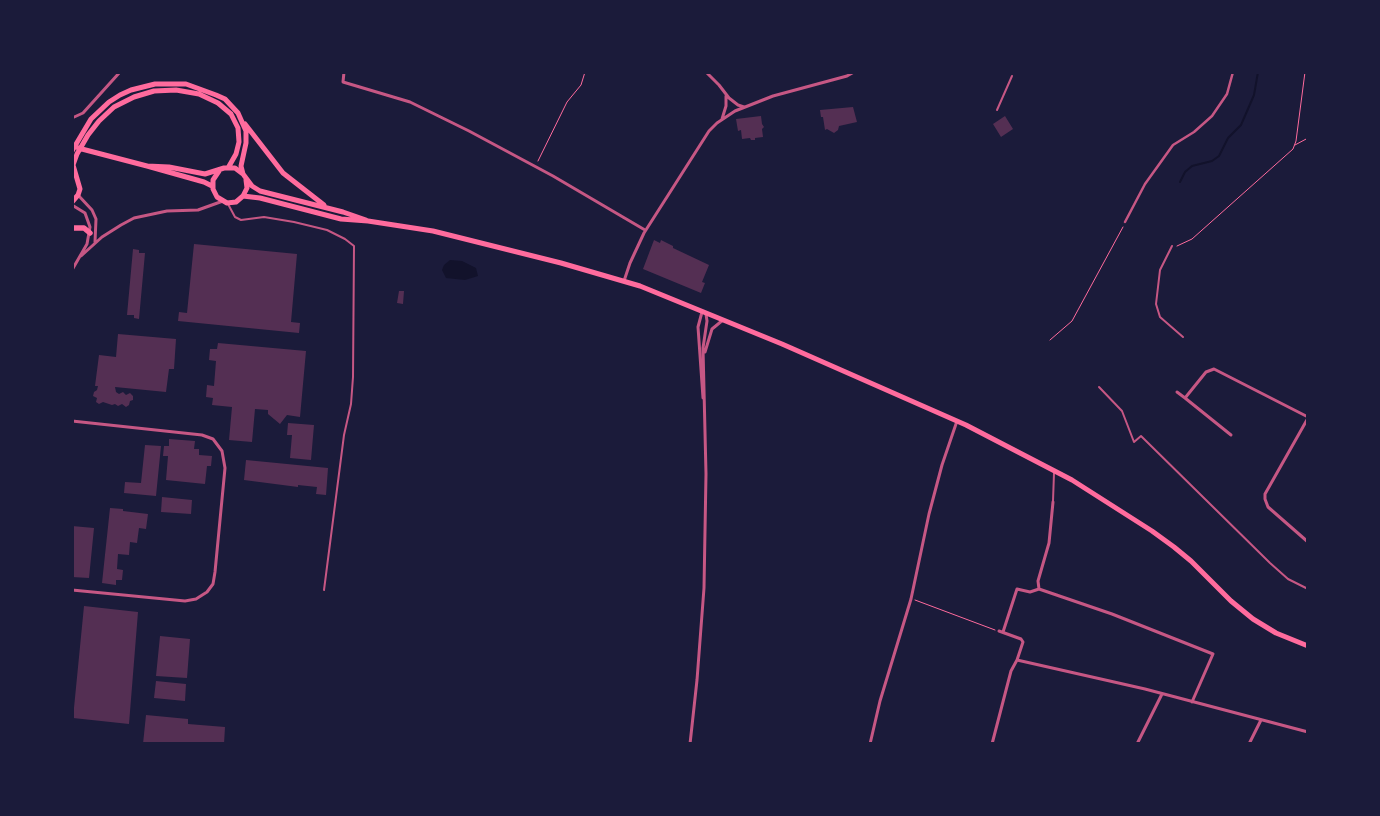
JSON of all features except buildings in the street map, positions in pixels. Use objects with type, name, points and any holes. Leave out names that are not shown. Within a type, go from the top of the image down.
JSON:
[{"type":"highway","points":[[72,228],[84,228],[90,233]]},
{"type":"main road","points":[[72,151],[91,119],[109,102],[131,90],[155,84],[186,84],[207,90],[233,106],[243,122],[283,173],[329,209]]},
{"type":"main road","points":[[72,203],[80,189],[73,165],[88,135],[107,113],[134,97],[149,92],[166,90],[187,92],[208,98],[225,108],[231,114],[238,128],[239,142],[236,154],[228,168]]},
{"type":"main road","points":[[243,122],[247,138],[241,166],[246,180],[252,186],[260,191],[358,216],[368,221]]},
{"type":"main road","points":[[72,147],[147,166],[212,186]]},
{"type":"main road","points":[[147,166],[169,167],[205,174],[235,168],[243,174]]},
{"type":"main road","points":[[220,170],[214,176],[212,186],[216,196],[225,202],[236,202],[243,196],[247,188],[246,180]]},
{"type":"main road","points":[[72,173],[77,178]]},
{"type":"main road","points":[[243,196],[260,198],[342,219],[433,231],[624,281],[782,344],[957,421],[1055,471],[1163,539],[1191,561],[1231,601],[1253,619],[1276,632],[1308,646]]},
{"type":"street","points":[[72,118],[83,113],[120,72]]},
{"type":"street","points":[[344,72],[343,82],[410,102],[535,166],[645,230]]},
{"type":"street","points":[[706,72],[726,95],[738,105],[745,107]]},
{"type":"street","points":[[624,281],[645,230],[710,131],[721,120],[745,107],[784,92],[847,76],[854,72]]},
{"type":"street","points":[[1125,222],[1144,184],[1173,145],[1194,132],[1212,116],[1227,94],[1233,72]]},
{"type":"street","points":[[721,120],[726,106],[726,95]]},
{"type":"street","points":[[78,195],[92,210],[96,219],[95,243]]},
{"type":"street","points":[[81,256],[95,243],[121,225],[143,215],[167,211],[198,210],[225,202]]},
{"type":"street","points":[[72,203],[85,213],[90,233],[87,244],[72,270]]},
{"type":"street","points":[[690,744],[704,588],[706,474],[703,357],[704,313]]},
{"type":"street","points":[[704,313],[698,328],[704,408]]},
{"type":"street","points":[[703,357],[712,329],[723,320]]},
{"type":"street","points":[[1185,398],[1206,372],[1214,369],[1308,418],[1265,494],[1268,507],[1308,542]]},
{"type":"street","points":[[1177,392],[1231,435]]},
{"type":"street","points":[[72,421],[202,435],[213,439],[217,443],[224,457],[225,468],[215,572],[213,584],[207,592],[196,599],[180,601],[72,590]]},
{"type":"street","points":[[870,744],[880,701],[912,599],[929,514],[947,448],[957,421]]},
{"type":"street","points":[[1039,589],[1038,581],[1049,543],[1053,502]]},
{"type":"street","points":[[992,744],[1011,671],[1023,642],[1021,638],[1001,632],[1017,589],[1030,592],[1039,589],[1112,614],[1213,654],[1192,702]]},
{"type":"street","points":[[1017,660],[1162,694],[1308,732]]},
{"type":"street","points":[[1137,744],[1162,694]]},
{"type":"street","points":[[1249,744],[1261,720]]},
{"type":"lane","points":[[997,110],[1012,76]]},
{"type":"lane","points":[[225,202],[235,217],[241,220],[261,217],[327,230],[354,246],[351,404],[344,435],[324,590]]},
{"type":"lane","points":[[1172,246],[1160,270],[1156,304],[1160,317],[1183,337]]},
{"type":"lane","points":[[1099,387],[1122,411],[1134,442],[1141,436],[1270,563],[1288,579],[1308,589]]},
{"type":"lane","points":[[1053,502],[1055,471]]},
{"type":"path","points":[[535,166],[567,102],[581,85],[585,72]]},
{"type":"path","points":[[1294,146],[1305,72]]},
{"type":"path","points":[[1172,246],[1180,245],[1192,239],[1294,146],[1308,138]]},
{"type":"path","points":[[1050,340],[1072,321],[1082,306],[1125,222]]},
{"type":"path","points":[[912,599],[1001,632]]},
{"type":"shaded area","points":[[450,260],[462,261],[476,268],[478,276],[465,280],[446,278],[442,270],[444,265]]},
{"type":"waterway","points":[[1180,182],[1185,172],[1192,166],[1212,161],[1219,156],[1228,138],[1241,125],[1254,95],[1258,72]]}]
